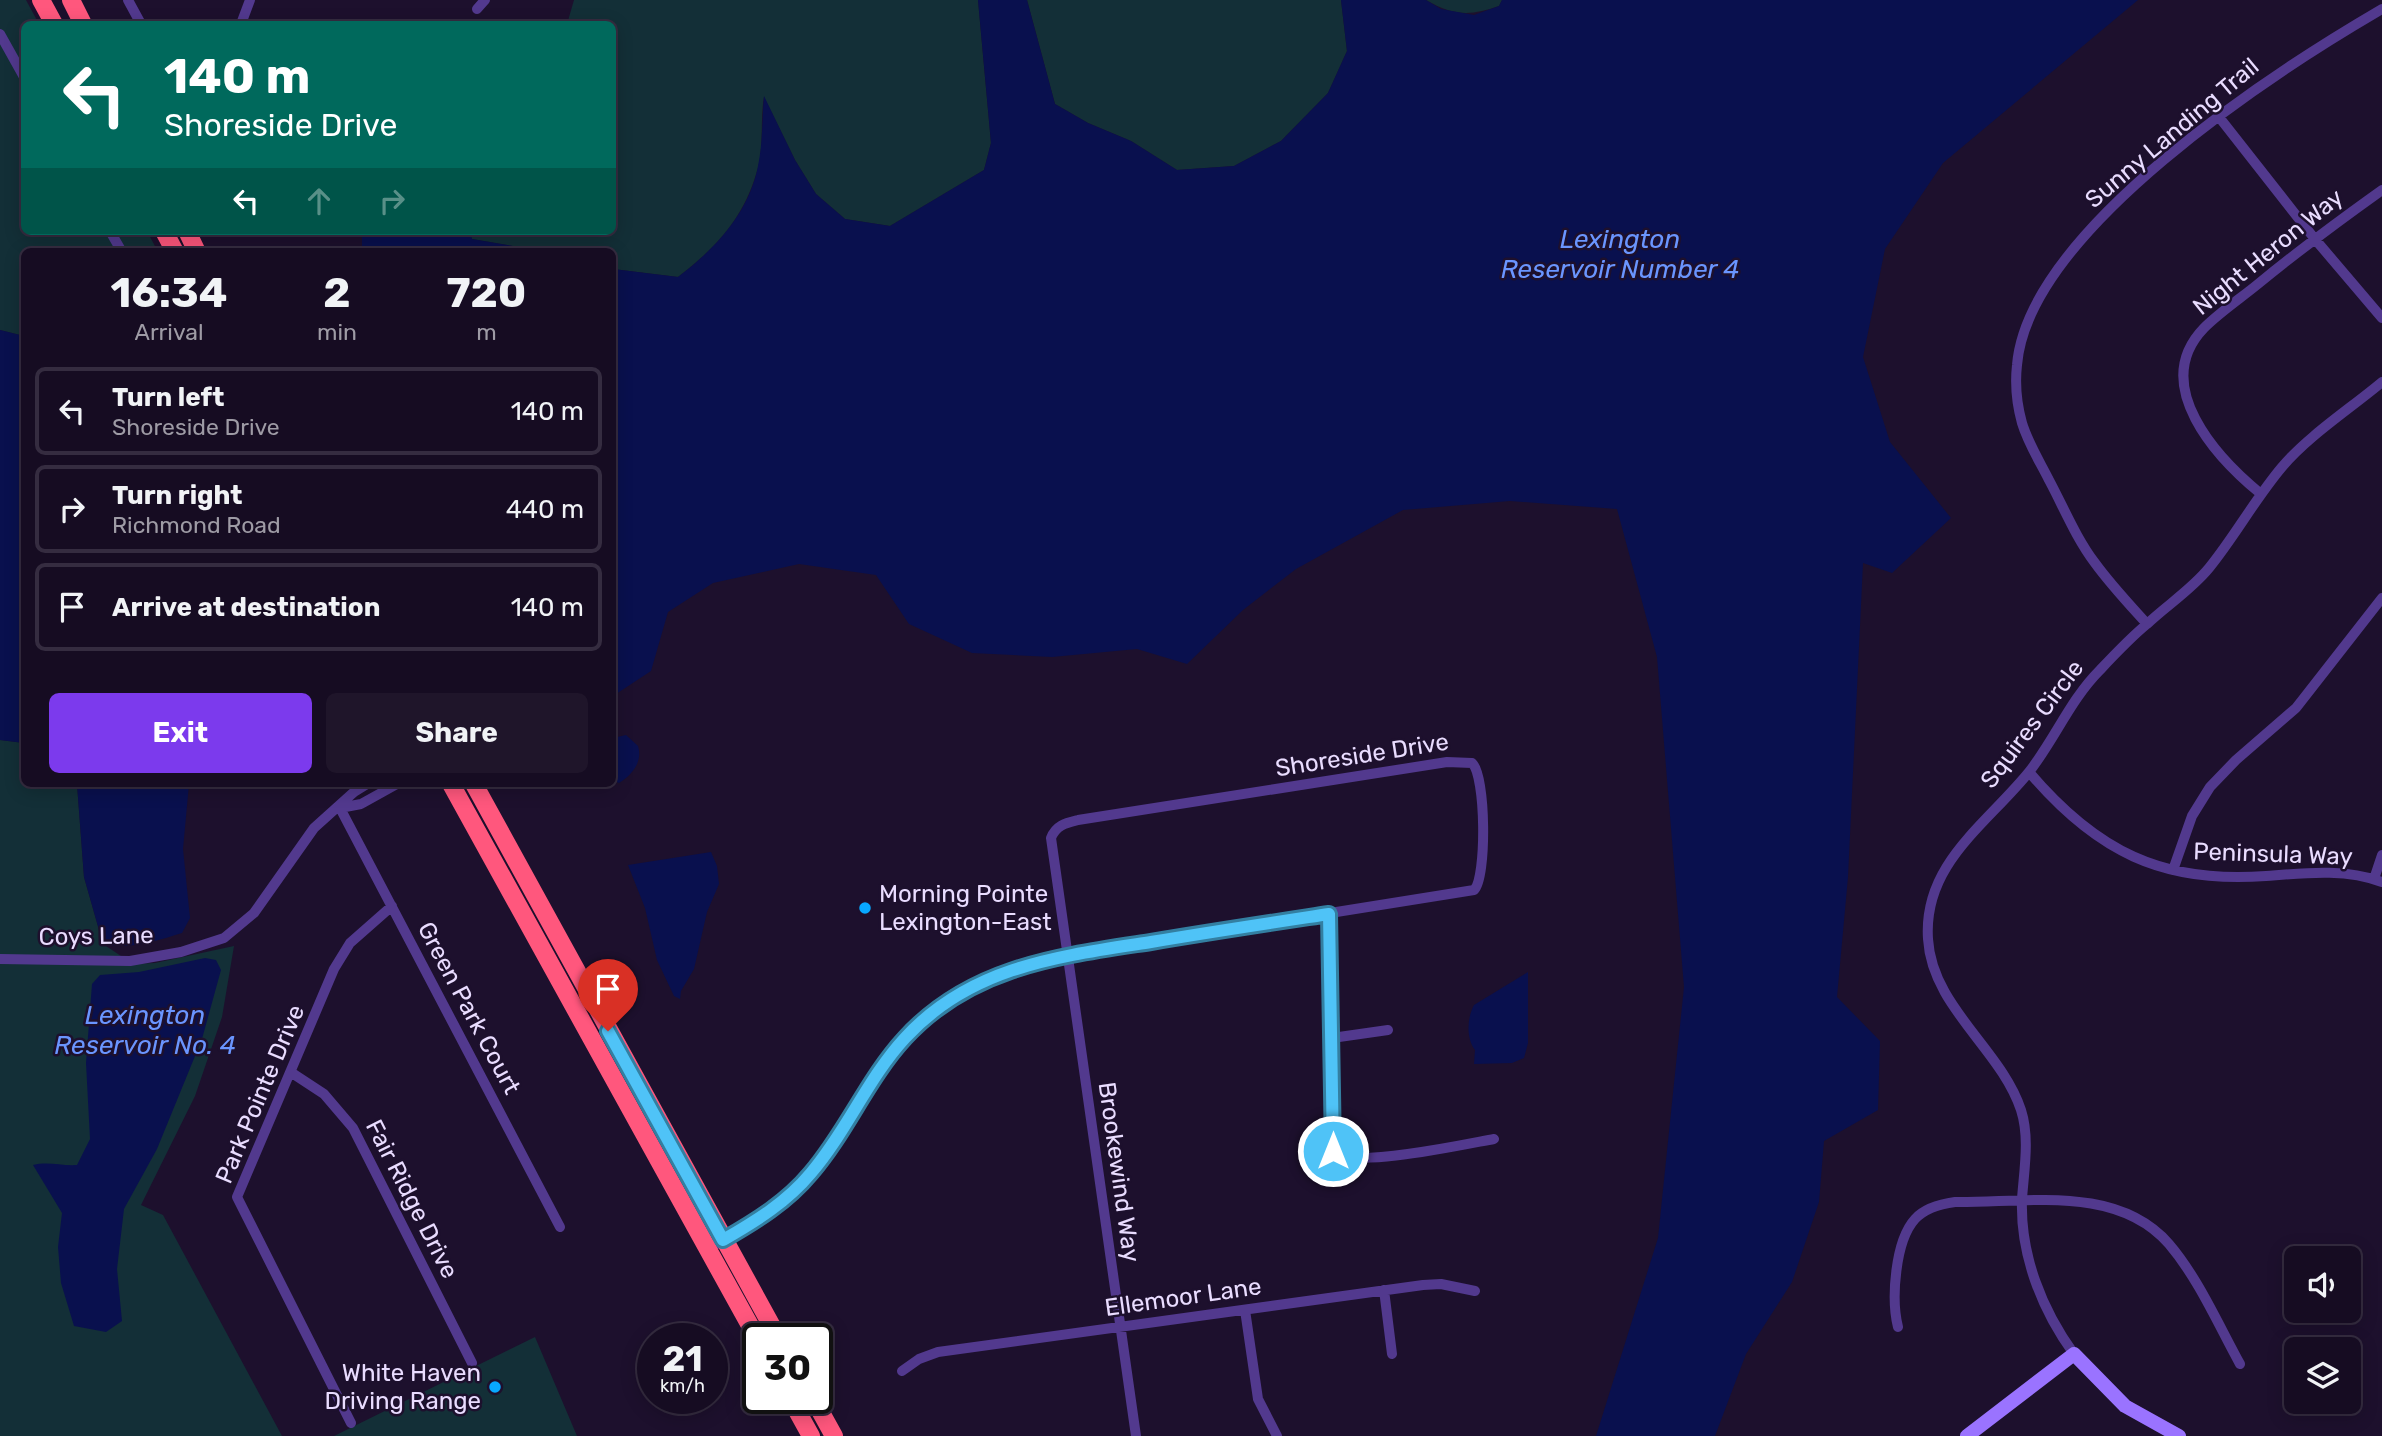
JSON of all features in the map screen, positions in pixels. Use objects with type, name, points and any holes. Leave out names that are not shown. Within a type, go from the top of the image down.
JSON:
[{"type":"highway","points":[[41,0],[52,21]]},
{"type":"highway","points":[[71,0],[82,21]]},
{"type":"highway","points":[[453,787],[748,1323]]},
{"type":"highway","points":[[476,787],[770,1323]]},
{"type":"highway","points":[[799,1414],[811,1436]]},
{"type":"highway","points":[[822,1414],[834,1436]]},
{"type":"street","points":[[128,0],[139,21]]},
{"type":"street","points":[[243,21],[250,0]]},
{"type":"street","points":[[477,9],[485,0]]},
{"type":"street","name":"Sunny Landing Trail","points":[[2147,624],[2094,562],[2035,453],[2022,423],[2017,366],[2022,331],[2036,301],[2090,228],[2140,182],[2270,78],[2382,9]]},
{"type":"street","points":[[0,34],[21,72]]},
{"type":"street","points":[[2219,117],[2314,238],[2382,318]]},
{"type":"street","name":"Night Heron Way","points":[[2261,494],[2225,462],[2193,417],[2186,402],[2184,380],[2187,360],[2203,329],[2314,238],[2382,190]]},
{"type":"street","name":"Squires Circle","points":[[2074,1354],[2052,1320],[2034,1277],[2026,1246],[2022,1202],[2026,1141],[2022,1111],[2006,1078],[1945,992],[1928,943],[1927,914],[1944,868],[1966,838],[2029,772],[2081,690],[2147,624],[2208,569],[2285,464],[2382,382]]},
{"type":"street","points":[[2173,870],[2192,816],[2210,787],[2236,760],[2296,708],[2382,598]]},
{"type":"street","name":"Shoreside Drive","points":[[707,1250],[780,1203],[803,1181],[824,1157],[885,1062],[933,1011],[988,978],[1019,965],[1068,955],[1469,892],[1477,888],[1483,866],[1481,778],[1477,767],[1463,761],[1447,762],[1061,825],[1051,838],[1068,955]]},
{"type":"street","name":"Peninsula Way","points":[[2029,772],[2079,825],[2100,840],[2120,851],[2173,870],[2215,878],[2327,872],[2378,881]]},
{"type":"street","name":"Coys Lane","points":[[0,959],[145,959],[181,953],[224,938],[254,914],[308,835],[362,787]]},
{"type":"street","name":"Coys Lane","points":[[340,808],[361,804],[392,787]]},
{"type":"street","name":"Green Park Court","points":[[340,808],[560,1227]]},
{"type":"street","points":[[2378,881],[2382,855]]},
{"type":"street","name":"Park Pointe Drive","points":[[351,1423],[237,1197],[344,952],[362,930],[391,906]]},
{"type":"street","points":[[1329,914],[1333,1151],[1346,1159],[1368,1159],[1494,1139]]},
{"type":"street","name":"Brookewind Way","points":[[1068,955],[1136,1436]]},
{"type":"street","points":[[1332,1038],[1388,1030]]},
{"type":"street","name":"Fair Ridge Drive","points":[[292,1073],[324,1094],[353,1128],[472,1363]]},
{"type":"street","points":[[1898,1327],[1893,1296],[1905,1238],[1914,1221],[1940,1205],[2055,1201],[2104,1206],[2134,1216],[2152,1228],[2182,1262],[2240,1364]]},
{"type":"street","name":"Ellemoor Lane","points":[[902,1371],[919,1359],[938,1352],[1384,1290],[1441,1284],[1475,1291]]},
{"type":"street","points":[[1384,1290],[1392,1354]]},
{"type":"street","points":[[1245,1310],[1258,1399],[1277,1436]]},
{"type":"street","points":[[1967,1436],[2074,1354],[2125,1406],[2179,1436]]},
{"type":"shaded area","points":[[0,0],[26,0],[37,21],[21,21],[21,235],[149,235],[156,248],[21,248],[21,335],[0,330]]},
{"type":"shaded area","points":[[574,0],[978,0],[991,143],[984,170],[890,226],[845,219],[816,194],[795,160],[764,97],[760,160],[745,202],[728,230],[678,277],[616,269],[616,248],[520,248],[472,239],[470,235],[616,235],[616,21],[568,21]]},
{"type":"shaded area","points":[[1027,0],[1341,0],[1347,51],[1328,93],[1281,141],[1234,166],[1177,170],[1131,141],[1088,123],[1055,104]]},
{"type":"shaded area","points":[[1426,0],[1502,0],[1499,6],[1462,13]]},
{"type":"shaded area","points":[[0,740],[21,743],[21,787],[77,787],[84,877],[103,944],[133,964],[155,963],[234,946],[222,1017],[195,1096],[141,1205],[163,1215],[282,1436],[0,1436]]},
{"type":"shaded area","name":"White Haven Driving Range","points":[[535,1337],[577,1436],[334,1436]]},
{"type":"water","name":"Lexington Reservoir Number 4","points":[[978,0],[1027,0],[1055,104],[1088,123],[1131,141],[1177,170],[1234,166],[1281,141],[1328,93],[1347,51],[1341,0],[1426,0],[1441,9],[1474,15],[1499,6],[1502,0],[2138,0],[1943,163],[1885,249],[1863,357],[1890,442],[1951,518],[1892,573],[1863,563],[1848,877],[1837,997],[1880,1041],[1878,1110],[1824,1141],[1819,1202],[1792,1282],[1746,1354],[1715,1436],[1596,1436],[1658,1238],[1684,987],[1657,657],[1617,509],[1510,501],[1403,510],[1296,569],[1243,610],[1187,664],[1137,649],[1052,657],[972,653],[909,624],[876,575],[799,564],[713,583],[668,612],[651,671],[616,694],[616,269],[678,277],[729,229],[747,199],[758,166],[764,96],[795,160],[816,194],[845,219],[890,226],[984,170],[991,143]]},
{"type":"water","points":[[362,235],[470,235],[472,239],[520,248],[362,248]]},
{"type":"water","points":[[0,330],[21,335],[21,743],[0,740]]},
{"type":"water","points":[[626,735],[638,746],[639,752],[638,763],[619,783],[616,782],[616,737]]},
{"type":"water","name":"Lexington Reservoir No. 4","points":[[77,787],[189,787],[183,849],[190,918],[182,933],[133,945],[103,944],[84,877]]},
{"type":"water","points":[[711,852],[717,866],[719,884],[707,912],[694,969],[681,991],[680,999],[674,996],[657,960],[645,908],[628,865]]},
{"type":"water","name":"Lexington Reservoir No. 4","points":[[205,958],[216,960],[221,970],[202,1039],[157,1149],[124,1209],[117,1269],[122,1321],[106,1332],[74,1326],[61,1283],[58,1247],[62,1213],[33,1165],[77,1165],[90,1139],[86,1063],[92,984],[100,975],[139,972]]},
{"type":"water","points":[[1528,972],[1528,1043],[1524,1058],[1512,1063],[1474,1064],[1475,1050],[1470,1040],[1469,1028],[1474,1005]]},
{"type":"place","name":"Morning Pointe Lexington-East","points":[[865,908]]},
{"type":"place","name":"White Haven Driving Range","points":[[495,1387]]},
{"type":"route","points":[[608,1031],[723,1240],[765,1214],[796,1190],[824,1157],[873,1079],[904,1039],[933,1011],[970,987],[1019,965],[1068,955],[1329,914],[1333,1151]]}]
